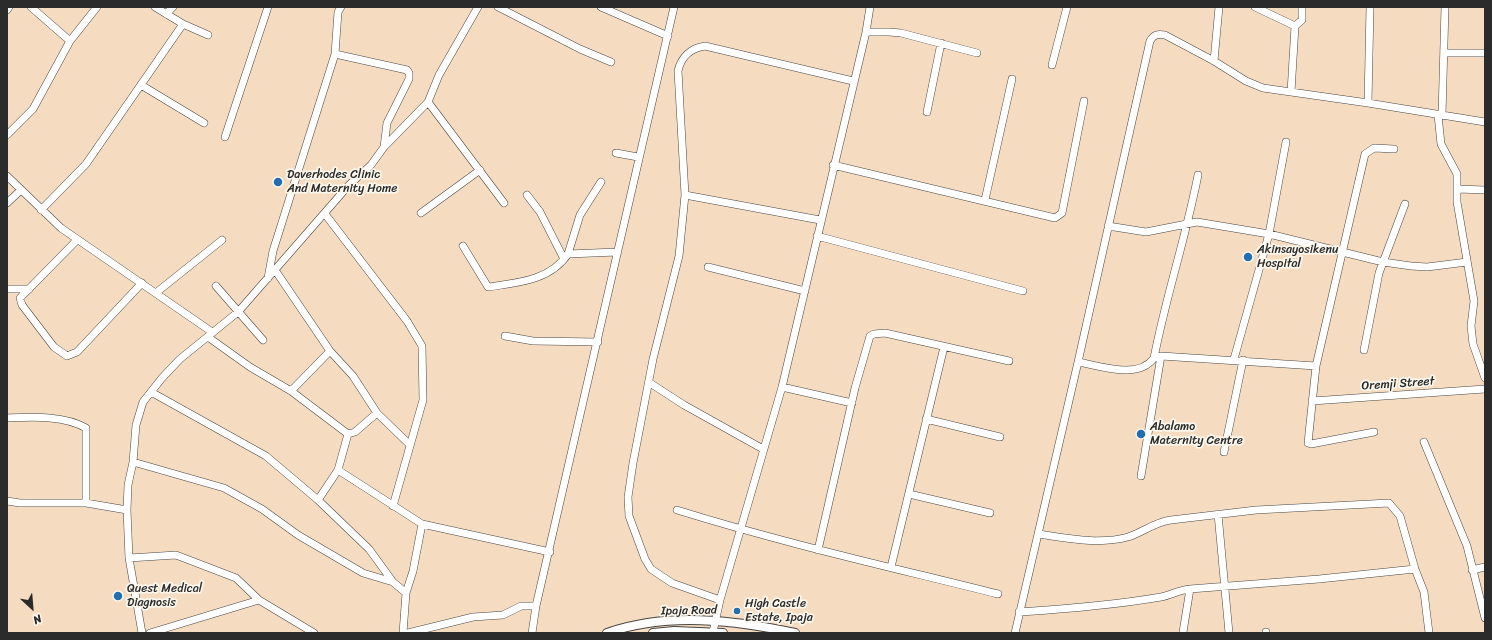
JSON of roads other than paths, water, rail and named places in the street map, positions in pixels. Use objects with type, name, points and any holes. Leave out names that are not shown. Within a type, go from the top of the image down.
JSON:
[{"type":"main road","name":"Ipaja Road","points":[[607,633],[633,626],[693,620],[769,627],[795,633]]},
{"type":"main road","name":"Ipaja Road","points":[[653,633],[723,633]]},
{"type":"street","points":[[31,7],[70,41]]},
{"type":"street","points":[[7,135],[33,109],[70,41],[97,7]]},
{"type":"street","points":[[155,7],[183,24],[208,35]]},
{"type":"street","points":[[166,14],[173,7]]},
{"type":"street","points":[[225,137],[268,7]]},
{"type":"street","points":[[142,633],[130,558],[127,510],[128,485],[133,462],[136,424],[143,402],[180,359],[238,312],[349,185],[371,165],[384,147],[428,102],[439,76],[478,7]]},
{"type":"street","points":[[498,7],[580,49],[611,62]]},
{"type":"street","points":[[601,7],[668,36]]},
{"type":"street","points":[[532,633],[536,606],[550,552],[598,342],[616,252],[630,203],[638,157],[674,7]]},
{"type":"street","points":[[713,632],[720,600],[782,387],[820,220],[866,32],[870,7]]},
{"type":"street","points":[[1052,65],[1067,7]]},
{"type":"street","points":[[1214,61],[1219,7]]},
{"type":"street","points":[[1255,7],[1295,26]]},
{"type":"street","points":[[1291,92],[1295,26],[1302,20],[1302,7]]},
{"type":"street","points":[[1368,103],[1370,7]]},
{"type":"street","points":[[1445,7],[1445,53],[1440,115],[1441,144],[1457,174],[1457,202],[1474,302],[1471,326],[1473,344],[1485,378]]},
{"type":"street","points":[[268,278],[273,251],[335,54],[338,9]]},
{"type":"street","points":[[41,210],[86,164],[183,24]]},
{"type":"street","points":[[866,32],[895,32],[977,53]]},
{"type":"street","points":[[1015,633],[1150,41],[1153,36],[1158,34],[1165,35],[1214,61],[1246,81],[1263,88],[1485,122]]},
{"type":"street","points":[[927,112],[941,44]]},
{"type":"street","points":[[720,600],[672,583],[651,569],[634,532],[629,516],[628,497],[650,383],[653,359],[679,256],[685,195],[678,71],[680,63],[692,50],[706,46],[854,81]]},
{"type":"street","points":[[1445,53],[1485,53]]},
{"type":"street","points":[[335,54],[407,70],[409,73],[409,79],[387,123],[384,147]]},
{"type":"street","points":[[985,200],[1012,79]]},
{"type":"street","points":[[140,85],[204,123]]},
{"type":"street","points":[[834,165],[985,200],[1049,217],[1059,216],[1062,213],[1084,101]]},
{"type":"street","points":[[428,102],[504,203]]},
{"type":"street","points":[[1234,360],[1269,234],[1286,142]]},
{"type":"street","points":[[1374,432],[1311,444],[1308,443],[1316,366],[1365,154],[1374,148],[1394,149]]},
{"type":"street","points":[[616,153],[638,157]]},
{"type":"street","points":[[421,213],[480,170]]},
{"type":"street","points":[[1141,476],[1161,319],[1188,223],[1198,175]]},
{"type":"street","points":[[7,176],[41,210],[77,240],[157,292],[250,367],[292,392],[348,434]]},
{"type":"street","points":[[463,246],[488,287],[538,278],[549,272],[566,257],[580,215],[601,182]]},
{"type":"street","points":[[1458,189],[1485,190]]},
{"type":"street","points":[[7,203],[21,190]]},
{"type":"street","points":[[526,195],[540,212],[566,257]]},
{"type":"street","points":[[685,195],[820,220]]},
{"type":"street","points":[[1364,350],[1379,273],[1405,204]]},
{"type":"street","points":[[325,214],[407,321],[422,346],[424,395],[393,506]]},
{"type":"street","points":[[1108,226],[1146,232],[1158,232],[1188,223],[1197,222],[1269,234],[1383,262],[1419,267],[1467,262]]},
{"type":"street","points":[[817,236],[1024,291]]},
{"type":"street","points":[[77,240],[20,298],[22,305],[54,346],[67,356],[72,356],[77,352],[142,283]]},
{"type":"street","points":[[157,292],[222,240]]},
{"type":"street","points":[[566,257],[616,252]]},
{"type":"street","points":[[708,267],[805,290]]},
{"type":"street","points":[[275,270],[330,351],[353,376],[377,413],[410,445]]},
{"type":"street","points":[[216,286],[263,340]]},
{"type":"street","points":[[7,289],[29,289]]},
{"type":"street","points":[[818,550],[852,403],[867,345],[872,335],[885,333],[1009,361]]},
{"type":"street","points":[[505,336],[533,341],[598,342]]},
{"type":"street","points":[[892,568],[944,347]]},
{"type":"street","points":[[292,392],[330,351]]},
{"type":"street","points":[[1078,362],[1131,370],[1149,364],[1157,357],[1243,360],[1316,366]]},
{"type":"street","points":[[1224,452],[1243,360]]},
{"type":"street","points":[[650,383],[684,405],[763,449]]},
{"type":"street","points":[[782,387],[852,403]]},
{"type":"street","name":"Oremji Street","points":[[1312,401],[1485,389]]},
{"type":"street","points":[[151,392],[266,456],[318,500],[369,549],[393,582],[406,593]]},
{"type":"street","points":[[348,434],[355,432],[377,413]]},
{"type":"street","points":[[7,418],[32,417],[67,421],[86,428],[86,503]]},
{"type":"street","points":[[926,420],[1000,437]]},
{"type":"street","points":[[318,500],[338,470],[348,434]]},
{"type":"street","points":[[1424,442],[1467,546],[1485,618]]},
{"type":"street","points":[[133,462],[224,488],[262,509],[298,535],[363,573],[393,582]]},
{"type":"street","points":[[338,470],[422,524],[550,552]]},
{"type":"street","points":[[909,494],[990,513]]},
{"type":"street","points":[[7,501],[20,503],[86,503],[127,510]]},
{"type":"street","points":[[1038,534],[1072,539],[1104,541],[1129,536],[1160,521],[1256,510],[1389,503],[1400,516],[1415,569],[1424,592],[1429,633]]},
{"type":"street","points":[[677,510],[741,530],[998,594]]},
{"type":"street","points":[[1218,514],[1229,633]]},
{"type":"street","points":[[403,633],[406,593],[413,571],[422,524]]},
{"type":"street","points":[[130,558],[176,555],[236,578],[259,600],[314,633]]},
{"type":"street","points":[[1472,570],[1485,567]]},
{"type":"street","points":[[1019,612],[1077,608],[1162,597],[1178,590],[1319,579],[1415,569]]},
{"type":"street","points":[[1183,632],[1190,589]]},
{"type":"street","points":[[150,633],[259,600]]},
{"type":"street","points":[[408,633],[473,617],[502,615],[521,606],[536,606]]},
{"type":"place","name":"Daverhodes Clinic And Maternity Home","points":[[278,182]]},
{"type":"place","name":"Akinsayosikenu Hospital","points":[[1248,257]]},
{"type":"place","name":"Abalamo Maternity Centre","points":[[1141,434]]},
{"type":"place","name":"Quest Medical Diagnosis","points":[[118,596]]},
{"type":"place","name":"High Castle Estate, Ipaja","points":[[737,611]]}]
